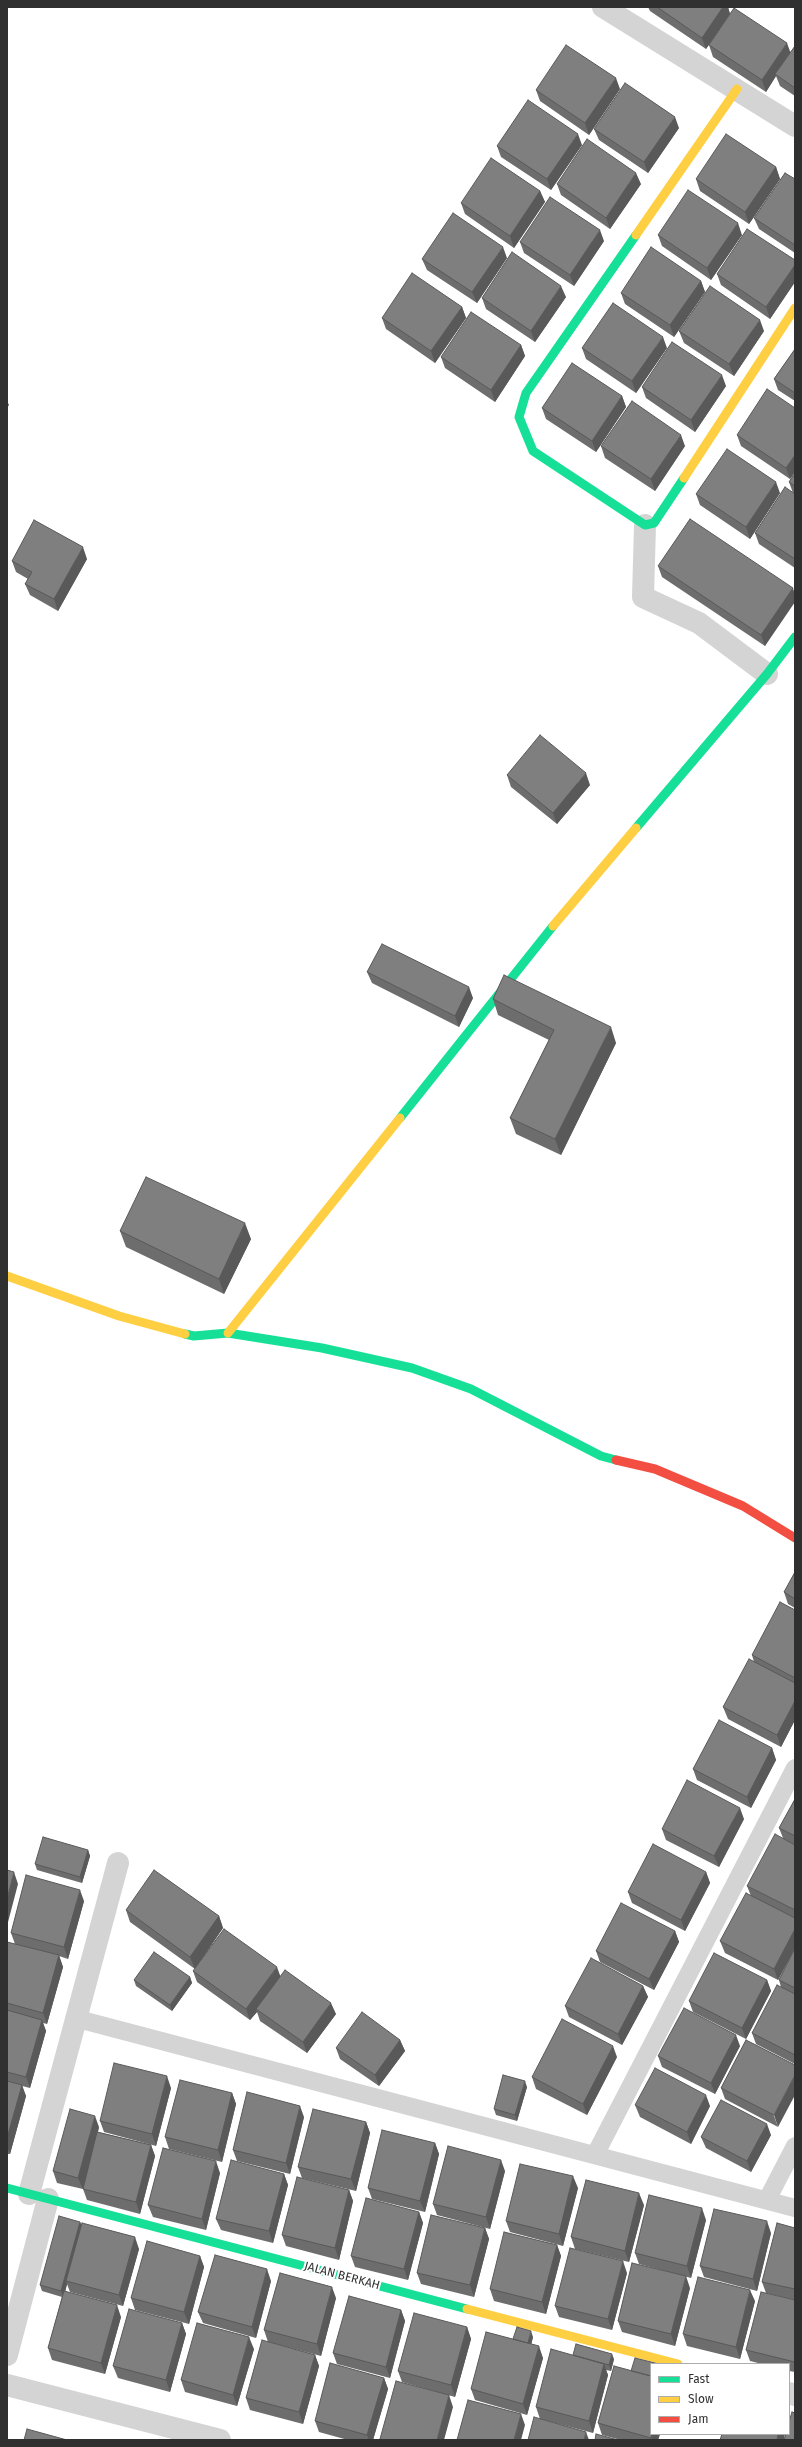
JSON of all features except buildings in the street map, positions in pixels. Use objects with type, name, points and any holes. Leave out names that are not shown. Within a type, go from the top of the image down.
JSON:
[{"type":"street","points":[[603,7],[795,126]]},
{"type":"street","points":[[737,90],[526,393],[519,417],[533,451],[645,525],[654,523],[795,308]]},
{"type":"street","points":[[645,525],[643,597],[699,624],[767,674]]},
{"type":"street","points":[[228,1333],[567,909],[767,674],[795,638]]},
{"type":"street","points":[[7,1276],[119,1316],[168,1331],[194,1336],[228,1333],[322,1348],[412,1368],[471,1389],[601,1456],[655,1469],[743,1506],[795,1538]]},
{"type":"street","points":[[7,2355],[38,2196],[78,2019],[118,1863]]},
{"type":"street","name":"JALAN BERKAH","points":[[7,2188],[674,2363]]},
{"type":"street","points":[[7,2385],[220,2440]]},
{"type":"lane","points":[[595,2154],[795,1768]]},
{"type":"lane","points":[[78,2019],[595,2154],[795,2208]]},
{"type":"lane","points":[[767,2200],[795,2146]]},
{"type":"traffic: fast","points":[[636,235],[526,393],[519,417],[533,451],[645,525],[654,523],[684,478]]},
{"type":"traffic: fast","points":[[636,828],[767,674],[795,637]]},
{"type":"traffic: fast","points":[[400,1118],[553,926]]},
{"type":"traffic: fast","points":[[185,1334],[194,1336],[228,1333],[322,1348],[412,1368],[471,1389],[601,1456],[616,1460]]},
{"type":"traffic: fast","points":[[7,2188],[467,2309]]},
{"type":"traffic: slow","points":[[636,235],[737,89]]},
{"type":"traffic: slow","points":[[684,478],[795,308]]},
{"type":"traffic: slow","points":[[553,926],[636,828]]},
{"type":"traffic: slow","points":[[228,1333],[400,1118]]},
{"type":"traffic: slow","points":[[7,1276],[119,1316],[185,1334]]},
{"type":"traffic: slow","points":[[467,2309],[674,2363]]},
{"type":"traffic: jam","points":[[616,1460],[655,1469],[743,1506],[795,1538]]}]
